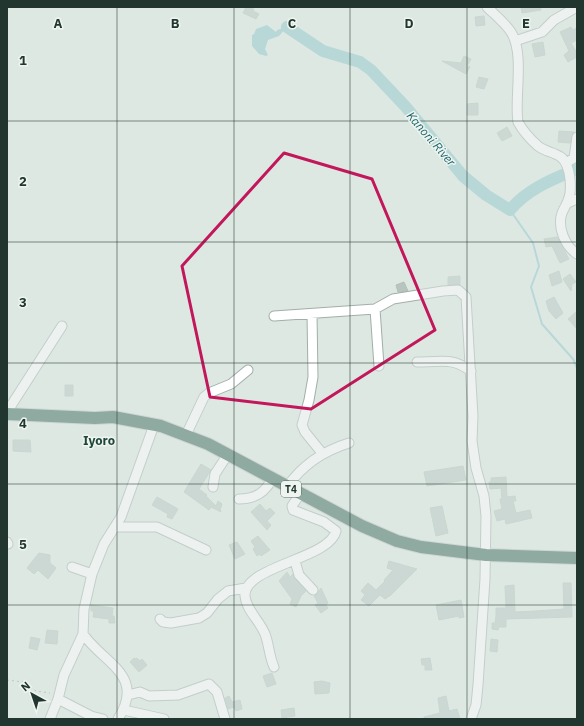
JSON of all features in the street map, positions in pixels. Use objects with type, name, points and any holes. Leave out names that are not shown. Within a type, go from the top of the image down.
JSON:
[{"type":"highway","name":"T4","points":[[7,413],[95,418],[113,417],[154,425],[186,435],[228,454],[362,526],[397,541],[447,551],[486,555],[577,558]]},
{"type":"street","points":[[487,7],[511,32],[515,41],[518,69],[518,122],[539,146],[558,154],[566,163],[570,185],[568,203],[562,213],[560,222],[562,231],[570,249],[577,254]]},
{"type":"street","points":[[515,41],[542,32],[554,20],[577,7]]},
{"type":"street","points":[[566,163],[574,158],[577,137]]},
{"type":"street","points":[[568,203],[577,199]]},
{"type":"street","points":[[274,316],[375,309],[393,300],[424,293],[458,290],[466,298],[471,371],[472,441],[476,468],[484,496],[486,516],[486,555],[478,685],[476,705],[471,719]]},
{"type":"street","points":[[375,309],[379,366]]},
{"type":"street","points":[[312,314],[312,377],[309,400],[302,426],[322,453]]},
{"type":"street","points":[[7,413],[62,326]]},
{"type":"street","points":[[417,362],[450,360],[457,362],[471,371]]},
{"type":"street","points":[[186,435],[204,398],[214,390],[231,384],[248,370]]},
{"type":"street","points":[[50,719],[67,668],[83,634],[84,609],[92,574],[104,544],[116,527],[154,425]]},
{"type":"street","points":[[288,487],[302,469],[322,453],[349,443]]},
{"type":"street","points":[[212,487],[216,474],[228,454]]},
{"type":"street","points":[[239,499],[256,497],[266,489],[272,479]]},
{"type":"street","points":[[160,619],[163,622],[171,623],[199,618],[207,613],[218,599],[228,591],[246,588],[265,572],[294,561],[333,538],[336,531],[324,522],[293,510],[292,506],[300,494]]},
{"type":"street","points":[[116,527],[157,527],[206,550]]},
{"type":"street","points":[[294,561],[299,574],[313,590]]},
{"type":"street","points":[[72,567],[92,574]]},
{"type":"street","points":[[246,588],[245,596],[248,606],[266,635],[274,666]]},
{"type":"street","points":[[83,634],[93,648],[116,666],[127,685],[128,695],[124,710],[118,719]]},
{"type":"street","points":[[128,695],[140,692],[149,696],[178,695],[209,684],[217,692],[225,719]]},
{"type":"street","points":[[58,696],[89,717],[103,719]]},
{"type":"street","points":[[124,710],[164,719]]},
{"type":"path","points":[[7,680],[23,682],[39,692],[58,696]]},
{"type":"highlighted area","points":[[284,153],[372,179],[435,330],[311,409],[210,397],[182,266]]},
{"type":"water","points":[[267,25],[276,32],[277,30],[287,27],[279,36],[268,40],[265,49],[268,55],[266,56],[259,54],[252,46],[252,35],[256,29]]},
{"type":"building","points":[[246,7],[254,9],[253,11],[259,14],[256,19],[243,13]]},
{"type":"building","points":[[521,7],[541,7],[541,10],[522,13]]},
{"type":"building","points":[[484,16],[485,25],[476,26],[475,17]]},
{"type":"building","points":[[571,27],[573,30],[577,28],[577,40],[571,43],[577,53],[577,57],[568,62],[564,55],[569,51],[560,32]]},
{"type":"building","points":[[543,42],[545,55],[535,57],[532,44]]},
{"type":"building","points":[[464,56],[471,59],[467,66],[470,67],[466,74],[442,61],[461,63]]},
{"type":"building","points":[[479,77],[488,79],[484,89],[476,87]]},
{"type":"building","points":[[478,103],[478,115],[467,115],[467,104]]},
{"type":"building","points":[[507,127],[512,136],[502,141],[497,133]]},
{"type":"building","points":[[559,131],[574,132],[570,143],[558,142]]},
{"type":"building","points":[[557,237],[569,259],[560,263],[552,246],[546,247],[544,239]]},
{"type":"building","points":[[559,271],[562,282],[552,286],[549,275]]},
{"type":"building","points":[[570,274],[576,282],[572,284],[571,291],[563,279]]},
{"type":"building","points":[[460,276],[460,285],[448,285],[448,277]]},
{"type":"building","points":[[404,282],[408,291],[398,292],[396,285]]},
{"type":"building","points":[[554,297],[563,313],[556,319],[549,311],[546,301]]},
{"type":"building","points":[[577,311],[577,329],[568,319]]},
{"type":"building","points":[[65,385],[73,385],[73,396],[65,396]]},
{"type":"building","points":[[13,440],[30,440],[31,452],[13,451]]},
{"type":"building","points":[[201,464],[211,470],[199,489],[207,495],[206,496],[216,506],[218,501],[222,504],[220,510],[221,512],[211,507],[209,510],[184,492]]},
{"type":"building","points":[[463,466],[466,480],[427,486],[424,472]]},
{"type":"building","points":[[506,477],[507,497],[515,496],[516,501],[513,501],[516,513],[530,510],[532,518],[506,524],[505,519],[497,521],[494,511],[502,509],[500,499],[502,499],[501,488],[490,489],[489,482],[491,482],[491,478]]},
{"type":"building","points":[[157,497],[178,509],[172,519],[167,517],[168,514],[152,505]]},
{"type":"building","points":[[260,504],[266,511],[270,508],[275,513],[267,521],[271,525],[267,530],[251,512]]},
{"type":"building","points":[[442,506],[448,533],[436,536],[430,508]]},
{"type":"building","points":[[258,536],[270,550],[261,556],[260,554],[257,556],[253,549],[255,547],[251,541]]},
{"type":"building","points":[[237,542],[245,554],[235,559],[229,545]]},
{"type":"building","points":[[39,553],[50,555],[50,563],[56,568],[48,579],[38,570],[34,574],[27,568]]},
{"type":"building","points":[[389,561],[417,569],[391,595],[385,599],[380,595],[369,606],[361,600],[365,595],[361,591],[368,583],[376,590],[385,581],[384,580],[393,570],[387,568]]},
{"type":"building","points":[[287,572],[290,577],[293,574],[306,591],[301,596],[296,607],[290,604],[292,599],[279,581]]},
{"type":"building","points":[[563,583],[571,583],[572,617],[506,619],[506,627],[499,627],[498,630],[492,629],[492,623],[495,623],[496,608],[506,608],[505,586],[514,585],[515,612],[535,611],[564,609]]},
{"type":"building","points":[[321,588],[328,603],[326,605],[328,608],[321,613],[315,605],[318,603],[314,596]]},
{"type":"building","points":[[461,600],[464,617],[459,618],[459,616],[439,620],[436,605]]},
{"type":"building","points":[[91,605],[113,608],[112,616],[114,616],[115,623],[109,623],[109,619],[93,617],[94,611],[91,611]]},
{"type":"building","points":[[47,630],[58,631],[57,644],[45,643]]},
{"type":"building","points":[[31,637],[40,639],[37,650],[29,648]]},
{"type":"building","points":[[491,639],[498,640],[497,652],[490,651]]},
{"type":"building","points":[[134,658],[137,658],[140,661],[142,659],[147,665],[139,672],[130,662]]},
{"type":"building","points":[[430,658],[432,670],[425,670],[425,665],[422,665],[421,659]]},
{"type":"building","points":[[272,673],[276,684],[267,687],[263,676]]},
{"type":"building","points":[[322,681],[330,683],[329,693],[315,694],[314,682]]},
{"type":"building","points":[[229,696],[232,702],[240,700],[242,709],[236,711],[234,707],[228,709],[225,698]]},
{"type":"building","points":[[446,696],[449,711],[457,709],[460,719],[424,719],[424,717],[440,713],[438,698]]},
{"type":"building","points":[[294,708],[295,716],[282,718],[281,710]]},
{"type":"waterway","name":"Kanoni River","points":[[287,27],[323,51],[360,62],[371,70],[405,106],[463,176],[486,195],[510,210],[532,190],[577,169]]},
{"type":"waterway","points":[[510,210],[533,243],[539,266],[531,287],[542,324],[573,359],[577,368]]},
{"type":"district","name":"Iyoro","points":[[99,440]]}]
